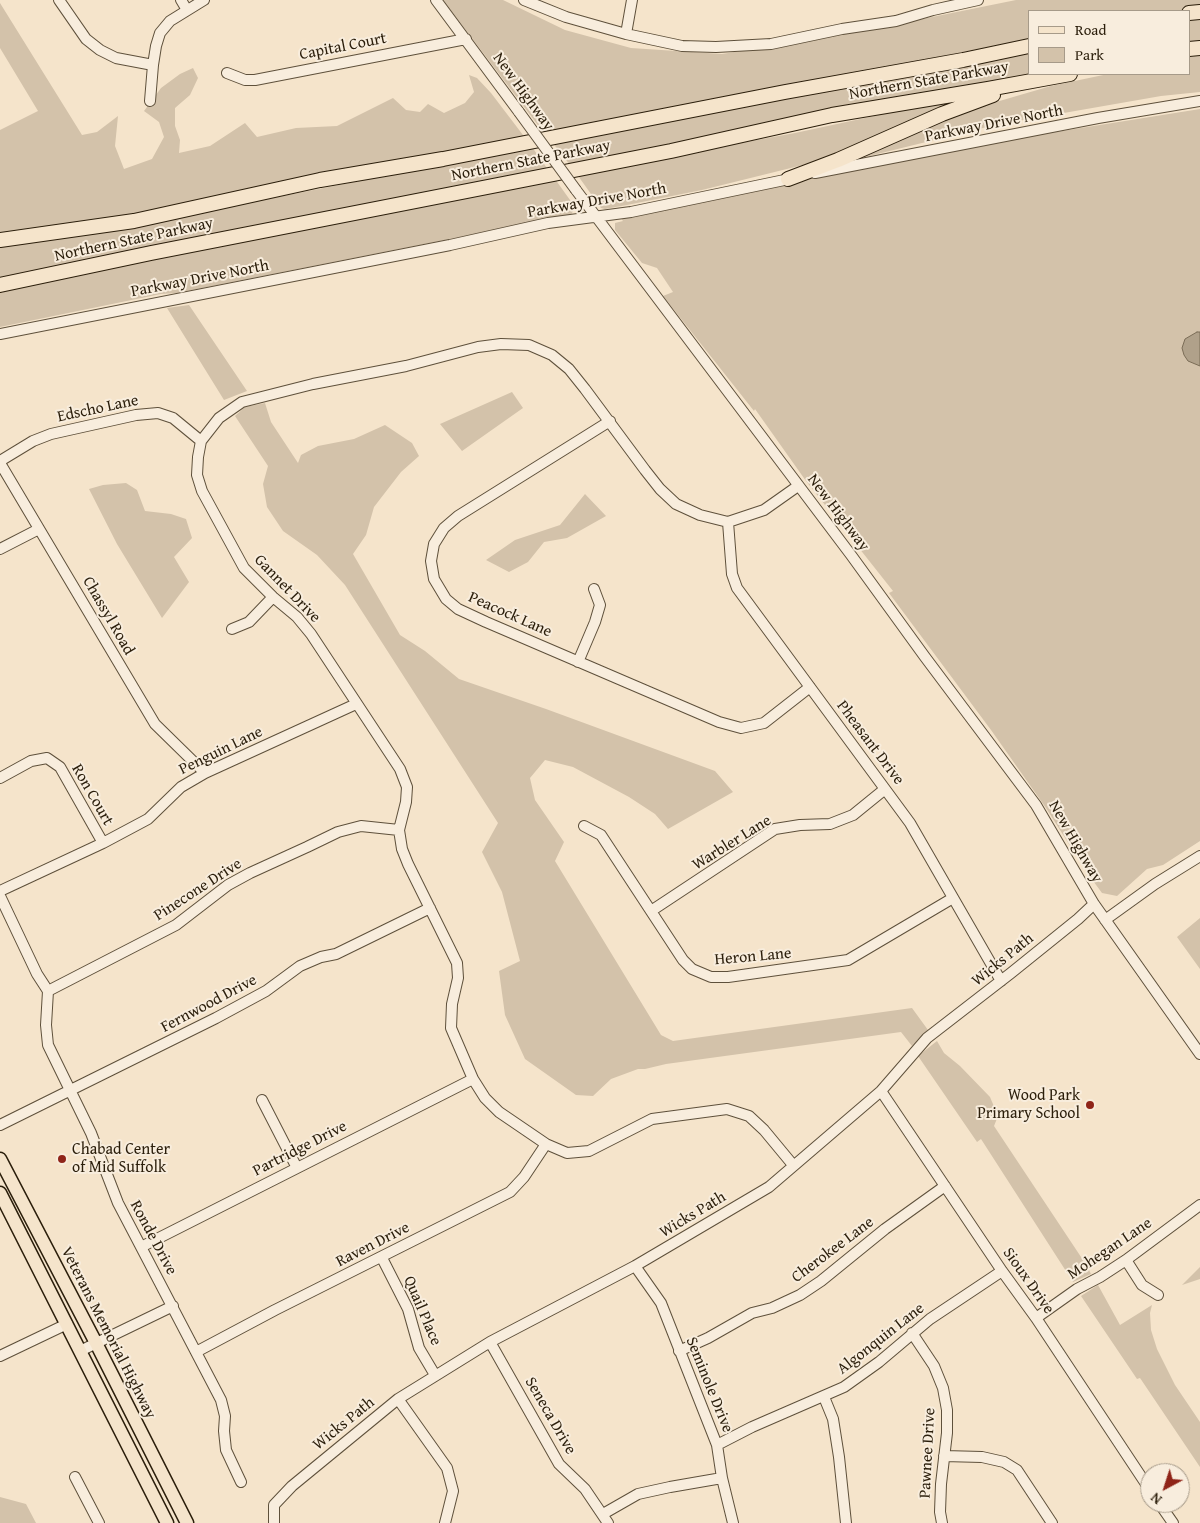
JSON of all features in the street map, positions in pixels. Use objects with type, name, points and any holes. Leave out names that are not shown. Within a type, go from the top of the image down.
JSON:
[{"type":"highway","name":"Northern State Parkway","points":[[0,240],[134,221],[320,180],[443,159],[1028,46]]},
{"type":"highway","name":"Northern State Parkway","points":[[0,285],[161,251],[670,152],[832,115],[1064,75]]},
{"type":"highway","points":[[788,179],[838,160],[942,114],[1031,81]]},
{"type":"main road","name":"Veterans Memorial Highway","points":[[0,1161],[96,1343],[187,1523]]},
{"type":"main road","name":"Veterans Memorial Highway","points":[[0,1193],[167,1523]]},
{"type":"street","points":[[60,0],[86,39],[100,50],[116,58],[153,65]]},
{"type":"street","points":[[181,0],[187,10]]},
{"type":"street","points":[[150,101],[153,65],[160,34],[170,21],[204,0]]},
{"type":"street","name":"New Highway","points":[[436,0],[1036,805],[1094,904],[1200,1054]]},
{"type":"street","points":[[524,0],[566,17],[626,34],[682,46],[716,47],[771,44],[857,26],[896,21],[978,0]]},
{"type":"street","points":[[626,34],[632,0]]},
{"type":"street","name":"Capital Court","points":[[227,72],[246,80],[255,80],[466,38]]},
{"type":"street","name":"Parkway Drive North","points":[[0,334],[413,253],[548,224],[598,217],[1098,118],[1200,101]]},
{"type":"street","points":[[201,441],[219,418],[242,402],[313,384],[406,366],[478,347],[501,344],[529,345],[552,355],[569,369],[660,489],[676,504],[700,515],[728,522],[764,510],[798,486]]},
{"type":"street","name":"Edscho Lane","points":[[0,462],[33,441],[51,434],[136,415],[158,413],[172,418],[201,441]]},
{"type":"street","name":"Peacock Lane","points":[[610,421],[458,516],[444,528],[434,544],[431,561],[434,579],[446,599],[458,609],[578,662],[719,722],[741,728],[764,723],[810,687]]},
{"type":"street","name":"Gannet Drive","points":[[201,441],[197,475],[202,491],[244,568],[273,597],[296,616],[311,634],[400,770],[407,786],[406,802],[399,830],[402,849],[457,963],[458,978],[452,1004],[451,1028],[473,1079],[485,1098],[499,1112],[546,1144],[567,1153],[589,1151],[652,1119],[727,1109],[750,1116],[793,1165]]},
{"type":"street","name":"Chassyl Road","points":[[0,462],[155,724],[206,773]]},
{"type":"street","name":"Pheasant Drive","points":[[728,522],[732,574],[736,588],[910,823],[1002,981]]},
{"type":"street","points":[[0,549],[39,529]]},
{"type":"street","points":[[578,662],[600,605],[594,589]]},
{"type":"street","points":[[232,629],[249,622],[273,597]]},
{"type":"street","name":"Penguin Lane","points":[[0,892],[103,843],[148,819],[181,787],[206,773],[356,704]]},
{"type":"street","name":"Ron Court","points":[[0,778],[31,762],[47,758],[60,767],[103,843]]},
{"type":"street","name":"Warbler Lane","points":[[652,911],[726,860],[775,830],[800,825],[830,824],[853,815],[885,789]]},
{"type":"street","name":"Pinecone Drive","points":[[48,991],[176,925],[228,885],[338,832],[361,826],[399,830]]},
{"type":"street","name":"Heron Lane","points":[[584,826],[601,835],[683,960],[692,969],[711,977],[728,977],[848,960],[953,898]]},
{"type":"street","points":[[1105,920],[1155,884],[1200,856]]},
{"type":"street","points":[[0,896],[37,974],[48,991]]},
{"type":"street","name":"Wicks Path","points":[[274,1523],[274,1505],[292,1486],[398,1399],[490,1342],[635,1266],[769,1186],[881,1091],[927,1038],[1002,981],[1094,904]]},
{"type":"street","name":"Fernwood Drive","points":[[0,1125],[258,996],[300,966],[344,950],[430,908]]},
{"type":"street","name":"Ronde Drive","points":[[48,991],[46,1025],[48,1045],[91,1133],[118,1204],[221,1400],[225,1416],[226,1450],[241,1482]]},
{"type":"street","name":"Partridge Drive","points":[[141,1247],[473,1079]]},
{"type":"street","name":"Sioux Drive","points":[[881,1091],[1002,1271],[1036,1318],[1140,1475]]},
{"type":"street","points":[[262,1100],[297,1168]]},
{"type":"street","name":"Raven Drive","points":[[196,1352],[275,1310],[382,1258],[510,1192],[524,1177],[546,1144]]},
{"type":"street","name":"Cherokee Lane","points":[[678,1351],[708,1338],[752,1313],[772,1308],[800,1295],[821,1281],[885,1229],[945,1186]]},
{"type":"street","name":"Mohegan Lane","points":[[1036,1318],[1077,1288],[1100,1277],[1126,1260],[1200,1205]]},
{"type":"street","name":"Quail Place","points":[[382,1258],[408,1309],[419,1348],[436,1375]]},
{"type":"street","points":[[1126,1260],[1142,1284],[1158,1295]]},
{"type":"street","name":"Seminole Drive","points":[[635,1266],[661,1303],[678,1351],[717,1445],[722,1478],[733,1523]]},
{"type":"street","name":"Algonquin Lane","points":[[717,1445],[824,1397],[862,1375],[930,1319],[1002,1271]]},
{"type":"street","points":[[80,1350],[173,1306]]},
{"type":"street","points":[[0,1356],[67,1324]]},
{"type":"street","name":"Pawnee Drive","points":[[912,1334],[934,1366],[943,1388],[947,1410],[941,1484],[940,1512],[942,1523]]},
{"type":"street","name":"Seneca Drive","points":[[490,1342],[559,1464],[585,1489],[606,1519]]},
{"type":"street","points":[[824,1397],[832,1419],[839,1457],[846,1523]]},
{"type":"street","points":[[398,1399],[447,1468],[453,1491],[445,1523]]},
{"type":"street","points":[[944,1456],[982,1457],[1004,1462],[1017,1470],[1052,1523]]},
{"type":"street","points":[[76,1477],[98,1523]]},
{"type":"street","points":[[606,1519],[638,1494],[722,1478]]},
{"type":"green space","points":[[443,0],[503,0],[565,30],[631,48],[722,54],[863,31],[1016,0],[1200,0],[1200,8],[1183,10],[1028,10],[1028,39],[547,134],[540,128]]},
{"type":"green space","points":[[0,3],[82,135],[97,132],[118,116],[115,146],[124,169],[152,159],[164,137],[159,122],[144,111],[161,88],[180,74],[193,68],[198,78],[190,95],[175,108],[175,126],[180,140],[179,153],[210,146],[245,123],[257,137],[296,128],[337,126],[393,98],[406,110],[420,112],[428,104],[444,113],[465,103],[474,92],[469,75],[477,78],[491,93],[526,139],[35,233],[0,236],[0,130],[38,111],[0,48]]},
{"type":"green space","points":[[1200,17],[1200,44],[1190,46],[1190,19]]},
{"type":"green space","points":[[1028,49],[1028,75],[1037,75],[570,165],[552,142]]},
{"type":"green space","points":[[1200,55],[1200,92],[1161,96],[995,125],[849,161],[851,157],[972,109],[1051,86],[1103,75],[1190,75],[1190,57]]},
{"type":"green space","points":[[963,97],[963,100],[872,142],[811,163],[702,190],[627,205],[601,208],[576,173],[795,133]]},
{"type":"green space","points":[[1200,109],[1200,841],[1163,865],[1147,869],[1117,896],[1102,893],[1046,808],[991,730],[889,593],[893,591],[806,481],[755,409],[754,411],[663,296],[673,292],[657,268],[642,263],[615,230],[615,223],[623,221],[620,217],[1012,139]]},
{"type":"green space","points":[[532,147],[549,171],[0,278],[0,247],[105,231]]},
{"type":"green space","points":[[555,179],[575,207],[571,215],[0,327],[0,292],[163,256]]},
{"type":"green space","points":[[189,305],[247,391],[224,400],[167,308]]},
{"type":"green space","points":[[512,392],[523,408],[462,451],[440,424]]},
{"type":"green space","points":[[265,403],[271,422],[298,463],[301,455],[318,446],[354,439],[385,425],[412,443],[419,456],[401,472],[374,507],[366,535],[353,554],[400,635],[425,651],[459,679],[715,771],[733,792],[668,829],[655,814],[629,797],[573,767],[545,760],[530,778],[535,800],[564,842],[555,861],[661,1035],[673,1041],[912,1008],[928,1030],[912,1046],[901,1032],[638,1069],[611,1079],[593,1096],[576,1095],[525,1059],[505,1015],[499,971],[520,961],[502,892],[482,852],[498,823],[345,585],[317,555],[283,531],[267,507],[263,484],[268,466],[235,416],[245,407]]},
{"type":"green space","points":[[126,483],[137,490],[145,511],[171,514],[186,519],[192,538],[174,557],[189,582],[162,618],[117,544],[89,489],[103,485]]},
{"type":"green space","points":[[585,494],[606,516],[567,538],[544,542],[528,562],[509,572],[486,560],[515,540],[560,525]]},
{"type":"green space","points":[[1200,918],[1200,969],[1177,937]]},
{"type":"green space","points":[[937,1041],[944,1053],[960,1066],[990,1097],[998,1116],[994,1126],[1091,1274],[1073,1282],[981,1139],[977,1142],[918,1056]]},
{"type":"green space","points":[[1200,1267],[1200,1279],[1182,1285]]},
{"type":"green space","points":[[1098,1285],[1120,1325],[1152,1305],[1150,1313],[1151,1330],[1157,1349],[1175,1385],[1200,1422],[1200,1467],[1140,1378],[1137,1379],[1081,1296]]},
{"type":"green space","points":[[0,1497],[26,1504],[36,1523],[0,1523]]},
{"type":"shaded area","points":[[1200,332],[1200,366],[1188,361],[1182,348],[1185,339]]},
{"type":"place","name":"Wood Park Primary School","points":[[1090,1105]]},
{"type":"place","name":"Chabad Center of Mid Suffolk","points":[[62,1159]]}]
